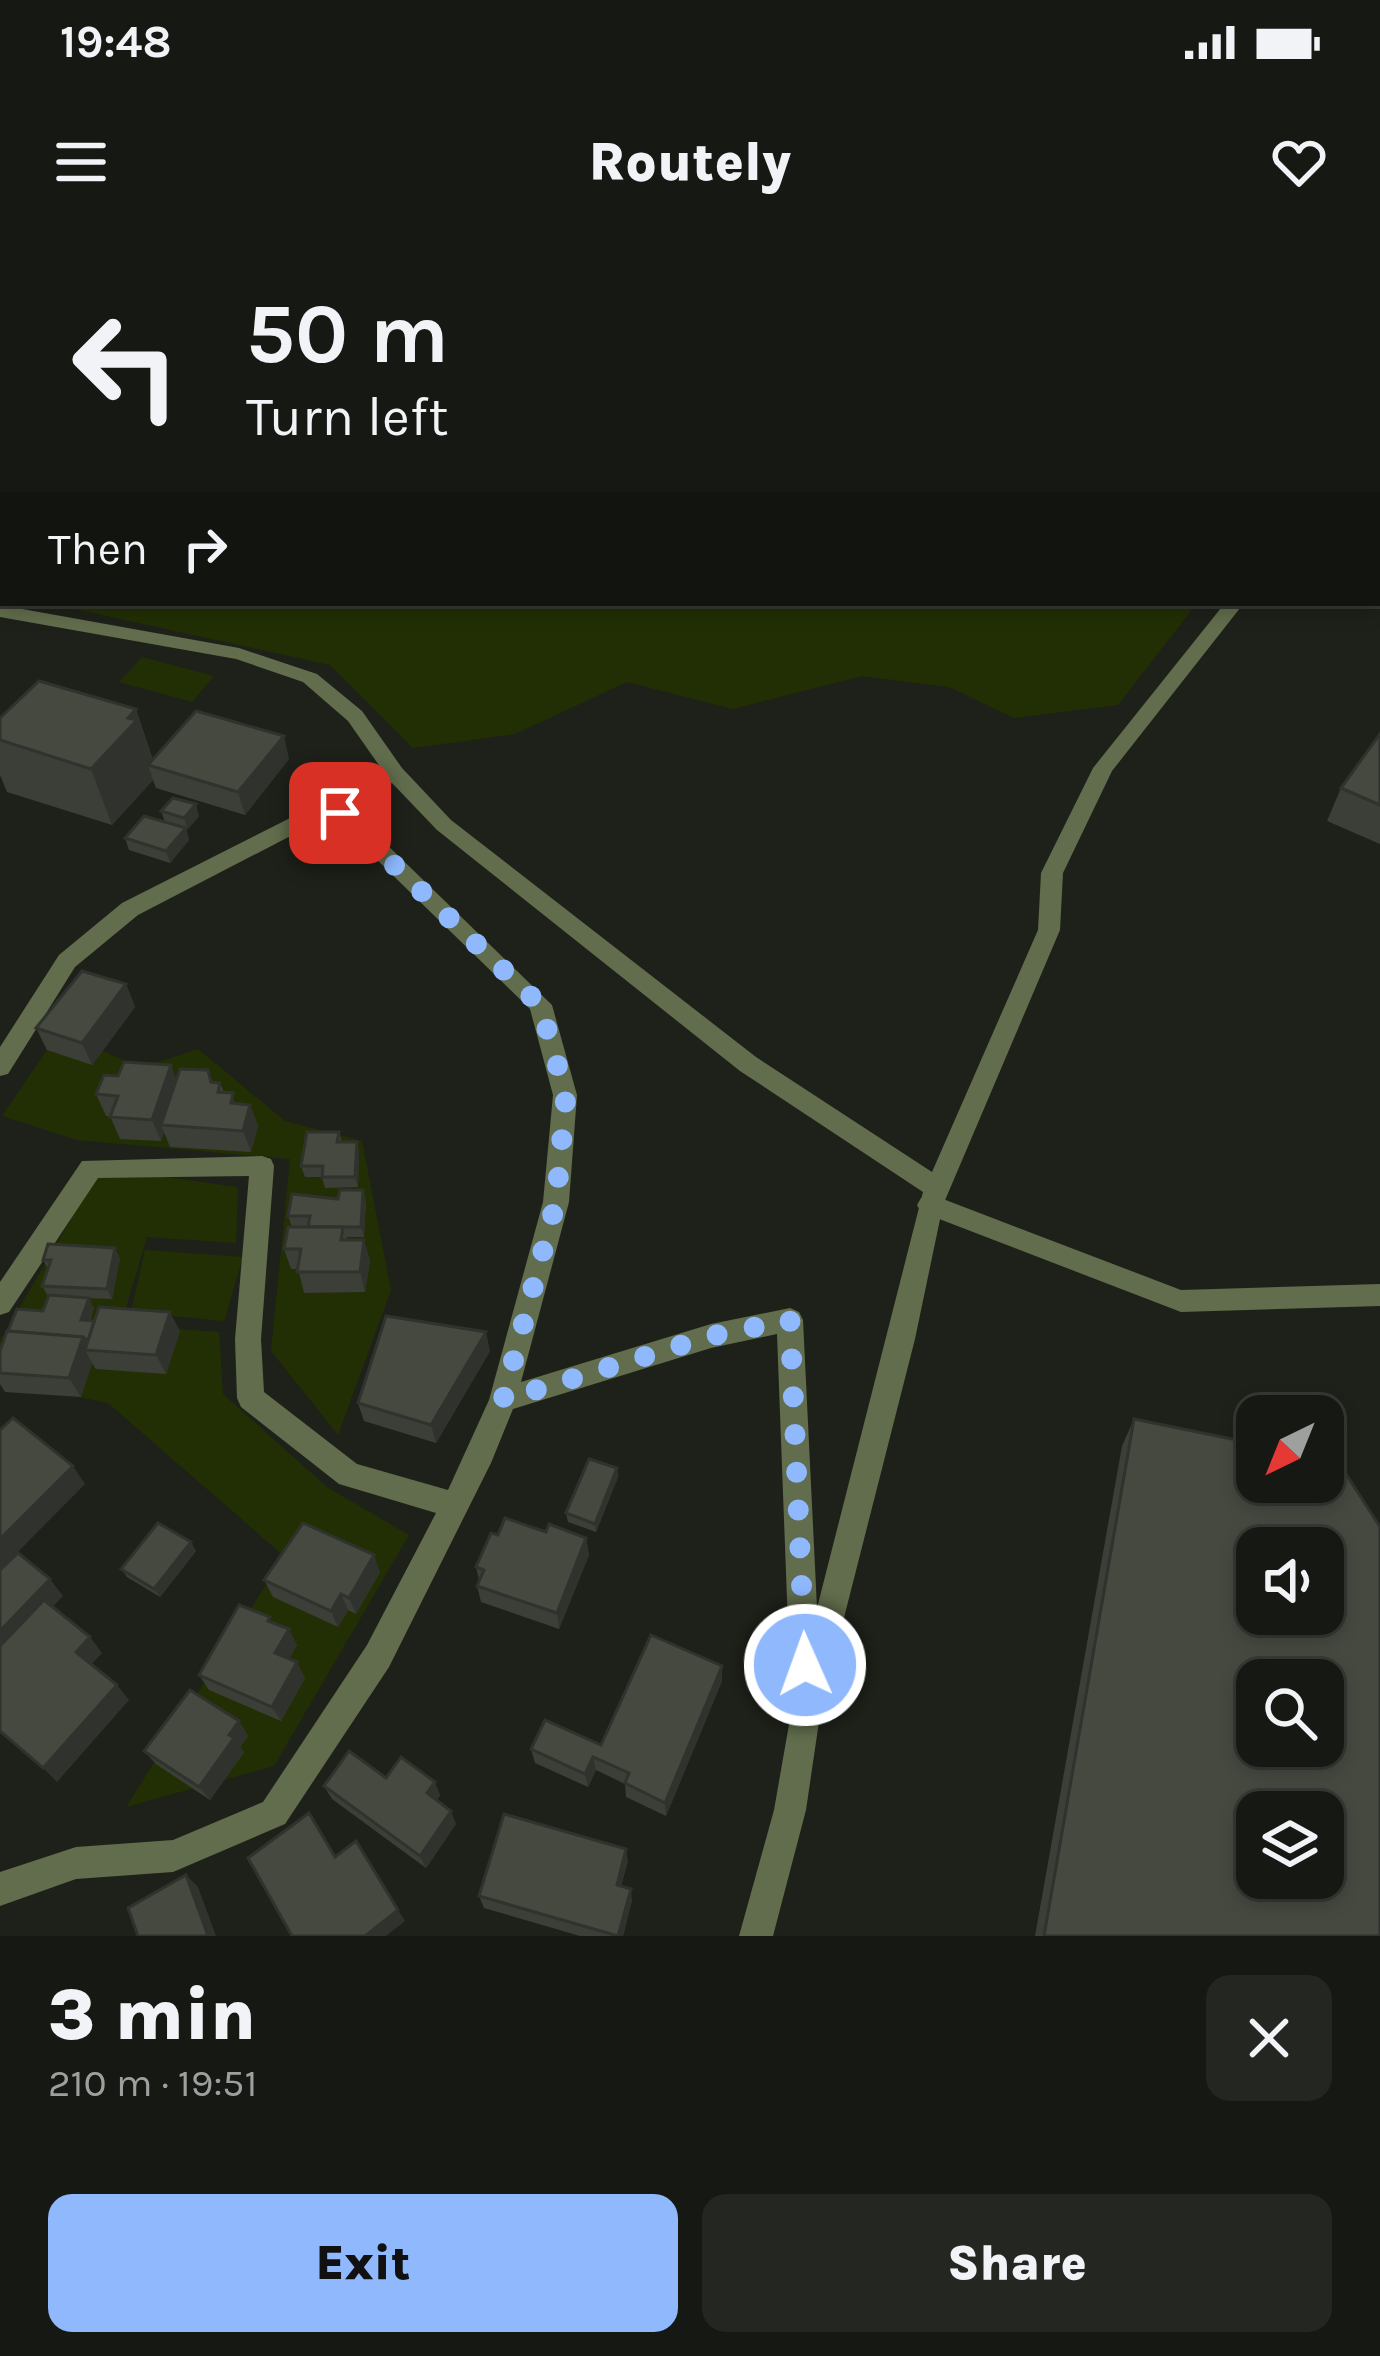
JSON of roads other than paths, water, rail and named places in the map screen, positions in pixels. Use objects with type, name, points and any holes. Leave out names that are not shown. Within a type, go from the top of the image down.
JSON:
[{"type":"street","points":[[756,1936],[790,1810],[806,1708],[902,1339],[933,1196],[1048,930],[1052,873],[1103,768],[1233,606]]},
{"type":"street","points":[[0,611],[239,653],[310,678],[356,716],[394,773],[444,825],[748,1064],[933,1196],[1181,1301],[1380,1295]]},
{"type":"street","points":[[0,1067],[68,961],[130,909],[394,773]]},
{"type":"street","points":[[0,1889],[76,1863],[173,1856],[274,1814],[378,1656],[503,1400],[558,1180],[566,1095],[540,1005],[332,803]]},
{"type":"street","points":[[0,1304],[91,1168],[262,1166],[248,1339],[251,1398],[349,1475],[455,1504]]},
{"type":"street","points":[[503,1400],[711,1336],[790,1320],[806,1708]]}]
